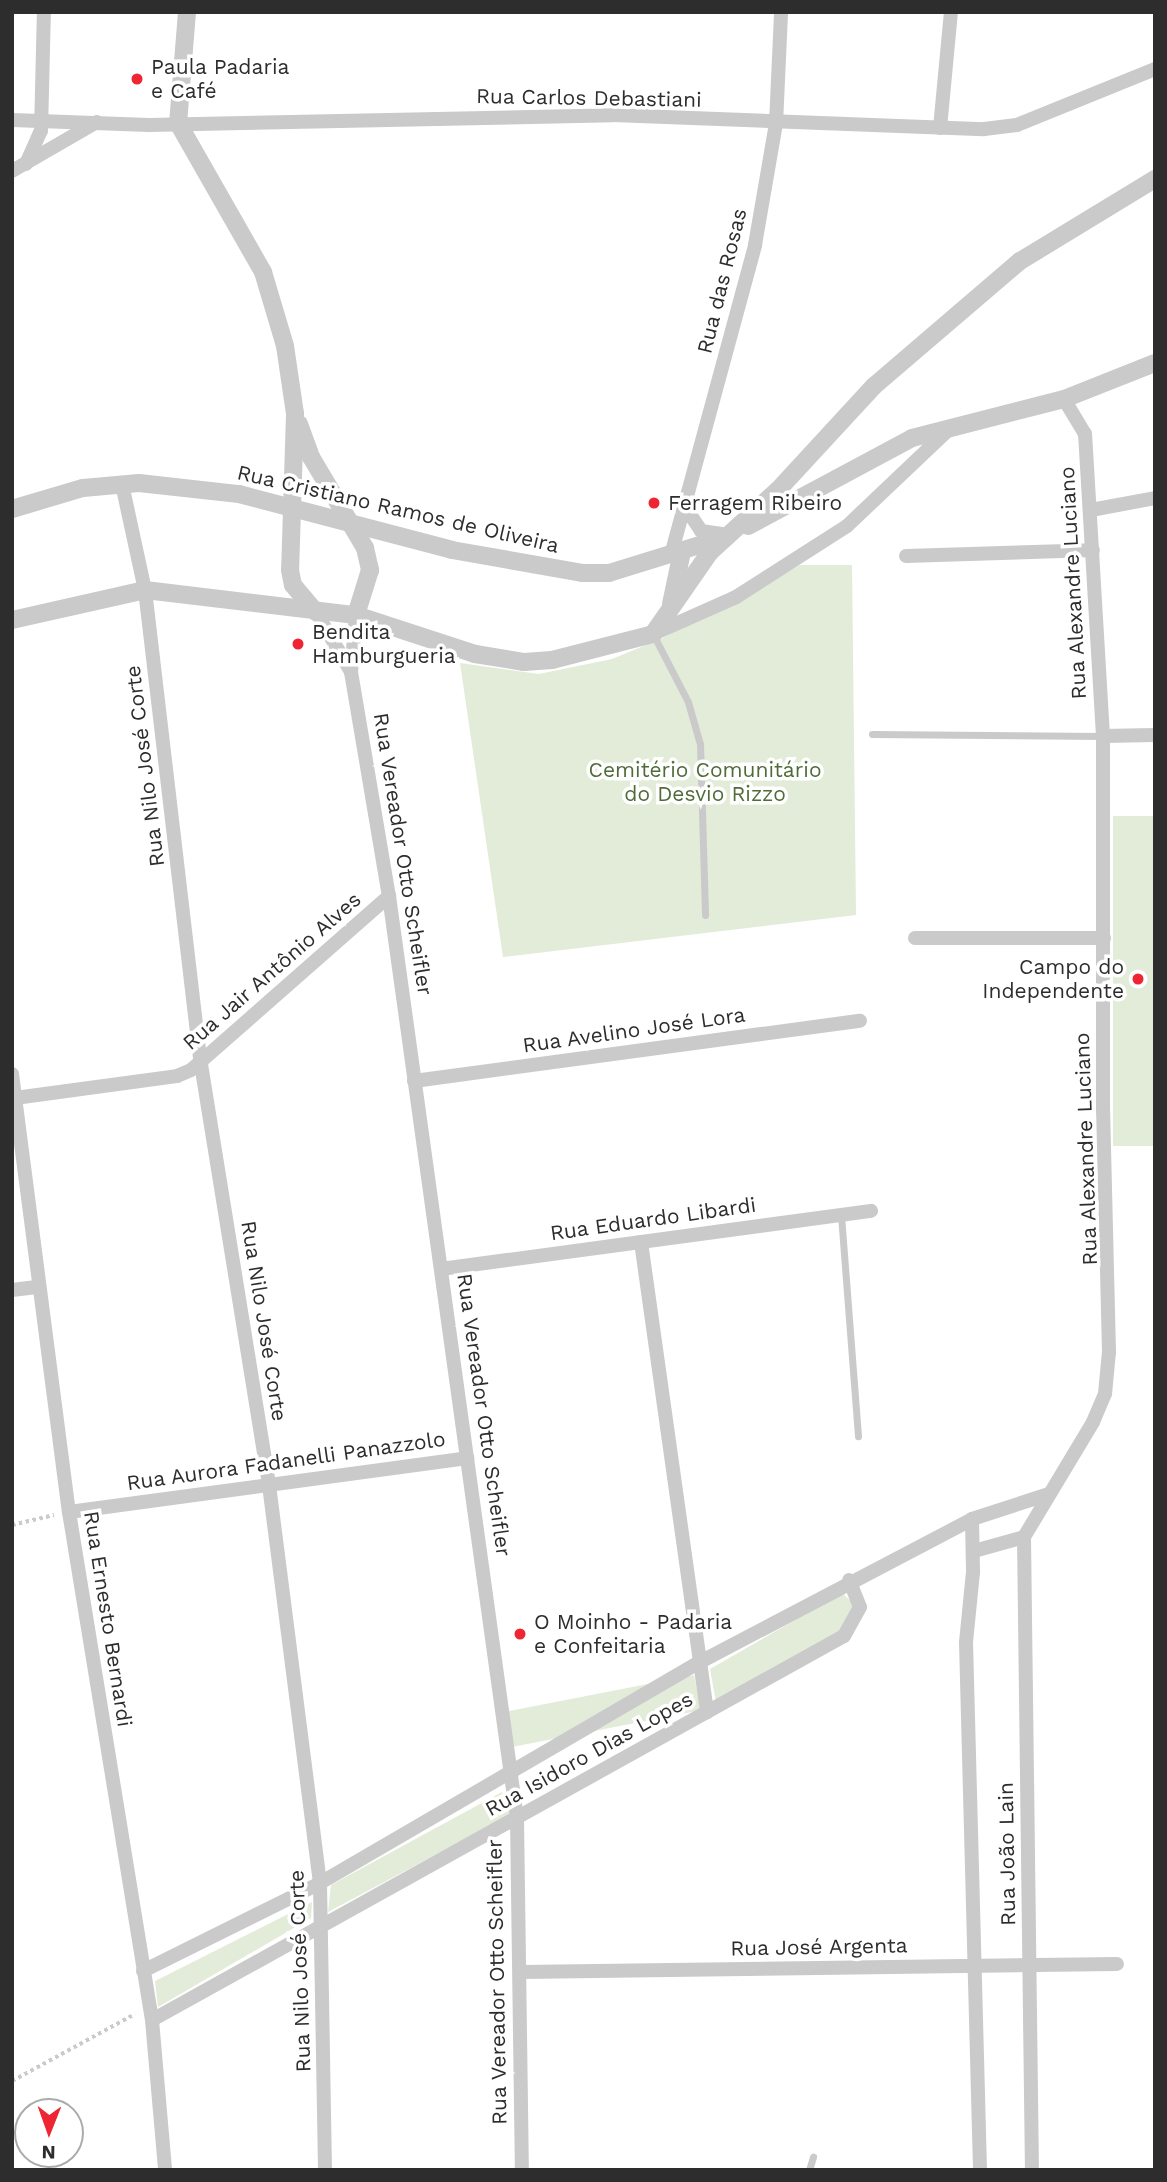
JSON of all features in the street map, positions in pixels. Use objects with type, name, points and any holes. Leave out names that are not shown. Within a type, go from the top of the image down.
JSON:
[{"type":"street","points":[[26,164],[39,143],[44,12]]},
{"type":"street","points":[[187,12],[178,123],[262,272],[285,346],[295,414]]},
{"type":"street","name":"Rua das Rosas","points":[[677,554],[683,504],[755,245],[776,124],[781,12]]},
{"type":"street","points":[[940,128],[951,12]]},
{"type":"street","name":"Rua Carlos Debastiani","points":[[12,120],[178,123],[613,115],[776,124],[940,128],[1017,125],[1155,69]]},
{"type":"street","points":[[12,171],[99,122]]},
{"type":"street","points":[[653,634],[666,621],[710,552],[729,536],[874,386],[1020,261],[1155,179]]},
{"type":"street","name":"Rua Cristiano Ramos de Oliveira","points":[[12,509],[122,484],[239,494],[538,568],[609,573],[729,536],[885,450],[949,429],[1064,399],[1155,363]]},
{"type":"street","name":"Rua Alexandre Luciano","points":[[1024,1537],[1105,1394],[1111,1277],[1103,1111],[1103,736],[1091,510],[1085,434],[1064,399]]},
{"type":"street","name":"Rua Vereador Otto Scheifler","points":[[295,414],[293,585],[316,612],[351,672]]},
{"type":"street","name":"Rua Vereador Otto Scheifler","points":[[295,414],[311,457],[365,548],[370,570],[356,615],[351,672],[389,896],[517,1819],[522,2170]]},
{"type":"street","points":[[12,620],[145,590],[356,615],[475,654],[524,662],[552,660],[653,634],[736,597],[847,526],[949,429]]},
{"type":"street","name":"Rua Nilo José Corte","points":[[122,484],[145,590],[200,1058],[269,1485],[320,1883],[323,1927],[325,2170]]},
{"type":"street","points":[[1091,510],[1155,498]]},
{"type":"street","points":[[683,504],[701,531],[729,536]]},
{"type":"street","points":[[906,556],[1093,550]]},
{"type":"street","points":[[666,621],[677,554]]},
{"type":"street","points":[[1103,736],[1155,735]]},
{"type":"street","name":"Rua Jair Antônio Alves","points":[[15,1098],[177,1076],[389,896]]},
{"type":"street","points":[[915,938],[1104,938]]},
{"type":"street","name":"Rua Avelino José Lora","points":[[414,1081],[860,1021]]},
{"type":"street","name":"Rua Ernesto Bernardi","points":[[12,1074],[37,1287],[69,1511],[144,1970],[165,2170]]},
{"type":"street","name":"Rua Eduardo Libardi","points":[[441,1269],[871,1211]]},
{"type":"street","points":[[641,1242],[702,1661],[707,1712]]},
{"type":"street","points":[[12,1290],[37,1287]]},
{"type":"street","name":"Rua Aurora Fadanelli Panazzolo","points":[[69,1511],[467,1458]]},
{"type":"street","name":"Rua Isidoro Dias Lopes","points":[[144,1970],[320,1883],[702,1661],[849,1580],[972,1519],[1049,1494]]},
{"type":"street","points":[[972,1519],[974,1551],[1024,1537]]},
{"type":"street","name":"Rua João Lain","points":[[1024,1537],[1032,2170]]},
{"type":"street","name":"Rua João Lain","points":[[974,1551],[966,1642],[977,1966],[980,2170]]},
{"type":"street","name":"Rua Isidoro Dias Lopes","points":[[150,2013],[323,1927],[844,1636],[860,1607],[849,1580]]},
{"type":"street","name":"Rua José Argenta","points":[[521,1972],[1117,1964]]},
{"type":"lane","points":[[653,634],[688,702],[700,744],[705,915]]},
{"type":"lane","points":[[872,734],[1103,736]]},
{"type":"lane","points":[[841,1215],[858,1436]]},
{"type":"lane","points":[[809,2170],[813,2157]]},
{"type":"path","points":[[12,1525],[69,1511]]},
{"type":"path","points":[[12,2081],[150,2013]]},
{"type":"green space","name":"Cemitério Comunitário do Desvio Rizzo","points":[[800,565],[852,565],[856,915],[503,957],[460,663],[539,674],[612,659],[663,638]]},
{"type":"green space","name":"Campo do Independente","points":[[1113,816],[1155,816],[1155,1146],[1113,1146]]},
{"type":"green space","points":[[842,1593],[853,1603],[853,1621],[841,1635],[716,1702],[710,1669]]},
{"type":"green space","points":[[694,1675],[701,1710],[506,1748],[499,1713]]},
{"type":"green space","points":[[502,1792],[510,1815],[328,1912],[331,1885]]},
{"type":"green space","points":[[312,1902],[311,1918],[158,2007],[155,1981]]},
{"type":"place","name":"Paula Padaria e Café","points":[[137,79]]},
{"type":"place","name":"Ferragem Ribeiro","points":[[654,503]]},
{"type":"place","name":"Bendita Hamburgueria","points":[[298,644]]},
{"type":"place","name":"Campo do Independente","points":[[1138,979]]},
{"type":"place","name":"O Moinho - Padaria e Confeitaria","points":[[520,1634]]}]
